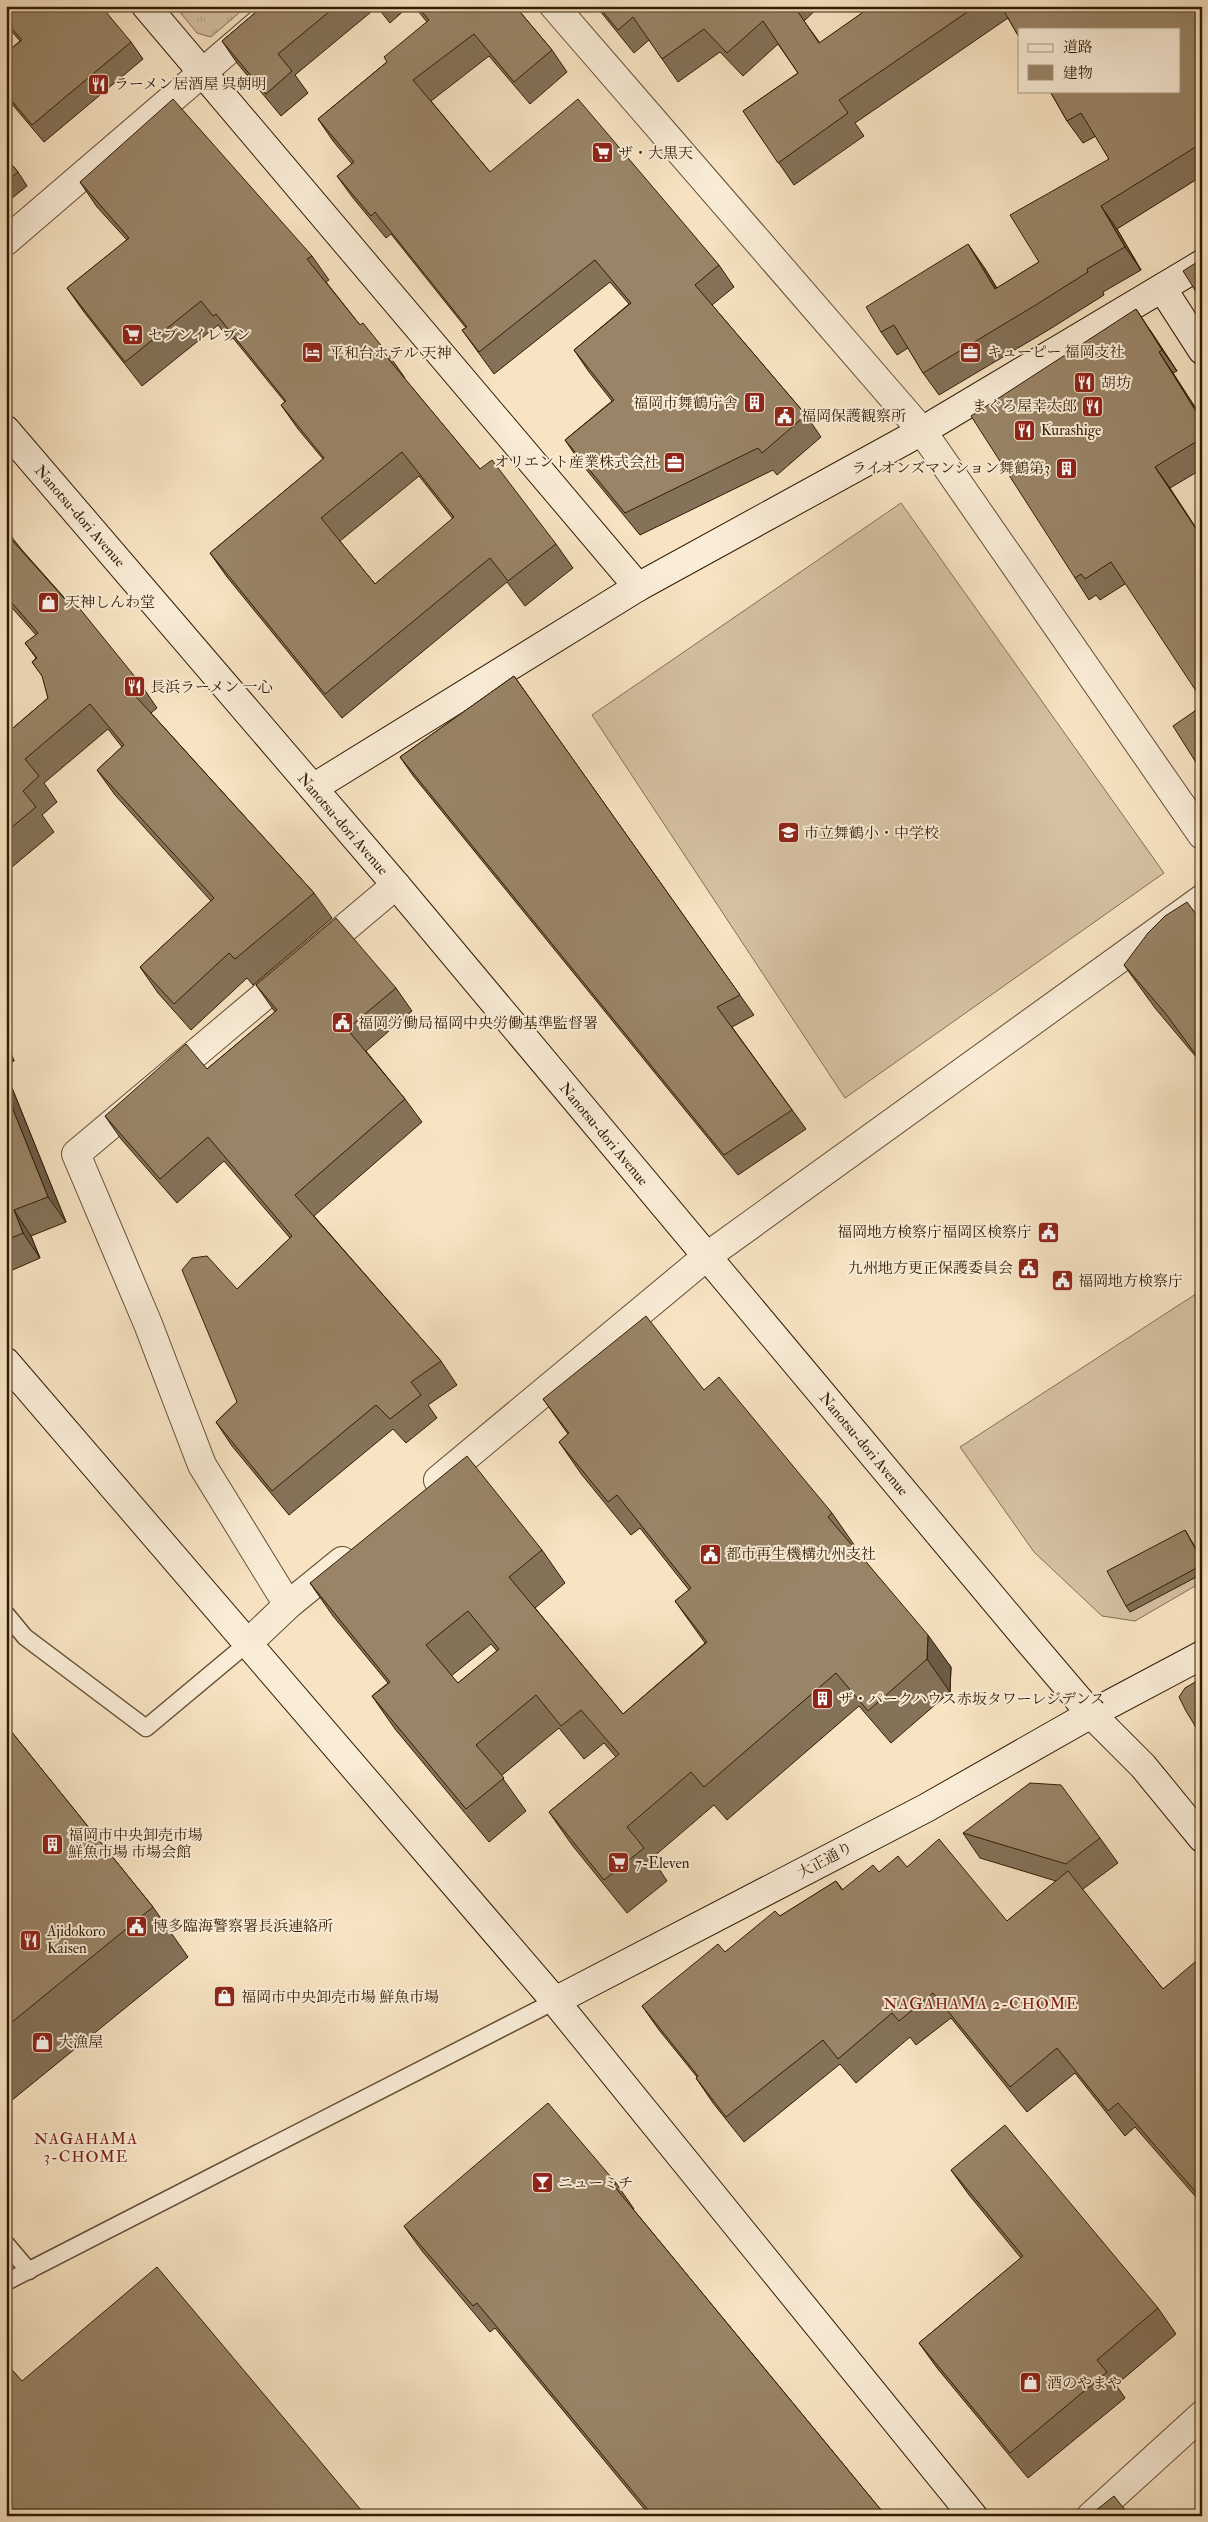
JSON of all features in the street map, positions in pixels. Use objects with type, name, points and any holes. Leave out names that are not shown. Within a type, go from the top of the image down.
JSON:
[{"type":"street","points":[[146,6],[638,587]]},
{"type":"street","points":[[6,241],[280,6]]},
{"type":"street","points":[[557,7],[922,431],[1202,836]]},
{"type":"street","points":[[313,788],[638,587],[922,431],[1202,264]]},
{"type":"street","points":[[1162,288],[1202,350]]},
{"type":"street","name":"Nanotsu-dori Avenue","points":[[6,430],[396,885],[1091,1714],[1143,1766],[1202,1838]]},
{"type":"street","points":[[288,1606],[202,1465],[148,1324],[76,1154],[396,885]]},
{"type":"street","points":[[417,1498],[706,1257],[1202,899]]},
{"type":"street","points":[[6,1362],[249,1642],[555,2001],[973,2516]]},
{"type":"street","points":[[249,1642],[288,1606],[364,1542]]},
{"type":"street","name":"大正通り","points":[[555,2001],[926,1808],[1091,1714],[1202,1655]]},
{"type":"street","points":[[1091,2516],[1202,2415]]},
{"type":"lane","points":[[6,1614],[25,1637],[146,1728],[249,1642]]},
{"type":"lane","points":[[6,2282],[555,2001]]},
{"type":"lane","points":[[6,2244],[28,2271]]},
{"type":"green space","points":[[175,6],[247,6],[211,37],[197,33]]},
{"type":"green space","points":[[901,503],[1164,873],[845,1098],[592,715]]},
{"type":"green space","points":[[1202,1290],[1202,1582],[1135,1621],[1102,1616],[1034,1552],[960,1447]]},
{"type":"building","points":[[6,6],[101,6],[131,42],[32,125],[6,94],[6,53],[22,40],[6,22]]},
{"type":"building","points":[[263,6],[336,6],[278,54],[292,71],[266,94],[222,41]]},
{"type":"building","points":[[417,6],[515,6],[552,50],[514,82],[474,34],[413,80],[490,172],[578,99],[719,265],[695,285],[806,415],[762,453],[758,448],[625,513],[565,440],[614,400],[574,350],[631,303],[595,260],[479,352],[462,330],[467,327],[375,212],[371,216],[337,176],[354,162],[318,119],[387,62],[384,57],[429,20]]},
{"type":"building","points":[[598,6],[794,6],[819,43],[872,6],[976,6],[839,100],[848,113],[778,163],[743,111],[798,73],[763,21],[727,53],[704,29],[662,59],[633,17],[618,30]]},
{"type":"building","points":[[1001,6],[1202,6],[1202,143],[1101,206],[1125,247],[1087,269],[1088,272],[1034,306],[923,373],[894,325],[881,332],[866,307],[968,244],[995,289],[1039,262],[1010,215],[1109,159],[1081,113],[1067,121],[1051,92],[1180,92],[1180,28],[1018,28],[1018,35]]},
{"type":"building","points":[[173,99],[312,256],[307,259],[360,325],[363,323],[388,354],[386,356],[480,469],[492,460],[556,544],[508,581],[490,558],[325,694],[210,553],[324,458],[281,405],[286,401],[216,314],[213,316],[201,301],[125,362],[67,288],[129,238],[80,182]],"holes":[[[402,452],[454,517],[375,584],[321,518]]]},
{"type":"building","points":[[6,158],[18,172],[6,182]]},
{"type":"building","points":[[1202,259],[1202,301],[1183,271]]},
{"type":"building","points":[[1136,309],[1162,350],[1159,352],[1202,421],[1202,438],[1155,467],[1202,538],[1202,700],[1111,562],[1085,579],[1081,574],[1075,578],[971,416]]},
{"type":"building","points":[[6,530],[13,538],[11,539],[72,607],[76,604],[140,683],[130,690],[314,893],[235,959],[229,953],[174,1004],[140,967],[214,898],[97,770],[124,745],[90,704],[25,759],[39,776],[23,791],[36,807],[6,832],[6,734],[48,698],[42,676],[32,662],[37,658],[25,643],[38,633],[6,596]]},
{"type":"building","points":[[514,676],[740,995],[717,1007],[792,1110],[724,1155],[400,757]]},
{"type":"building","points":[[1202,706],[1202,772],[1173,726]]},
{"type":"building","points":[[1187,902],[1202,922],[1202,1063],[1166,1014],[1124,965],[1148,933],[1165,916]]},
{"type":"building","points":[[336,918],[396,988],[347,1029],[405,1099],[295,1195],[441,1361],[411,1382],[421,1395],[390,1419],[376,1405],[272,1491],[216,1422],[237,1402],[182,1270],[192,1258],[207,1256],[237,1289],[292,1236],[208,1137],[160,1179],[105,1116],[186,1044],[207,1069],[277,1010],[256,985]]},
{"type":"building","points":[[6,1092],[48,1197],[14,1210],[23,1233],[6,1240]]},
{"type":"building","points":[[646,1316],[704,1390],[719,1377],[832,1513],[828,1517],[928,1635],[927,1659],[868,1711],[836,1673],[704,1787],[691,1772],[627,1827],[644,1848],[604,1880],[549,1812],[619,1754],[581,1710],[561,1726],[536,1695],[476,1745],[504,1778],[466,1809],[372,1696],[390,1682],[310,1583],[467,1456],[542,1550],[509,1577],[623,1714],[707,1642],[675,1601],[691,1588],[617,1495],[608,1502],[559,1442],[569,1433],[543,1399]],"holes":[[[468,1611],[499,1649],[458,1683],[426,1645]]]},
{"type":"building","points":[[1185,1530],[1202,1561],[1202,1565],[1126,1606],[1107,1571]]},
{"type":"building","points":[[1202,1678],[1202,1735],[1179,1697],[1185,1688]]},
{"type":"building","name":"福岡市中央卸売市場 鮮魚市場 市場会館","points":[[6,1725],[153,1907],[6,2027]]},
{"type":"building","points":[[1030,1783],[1061,1785],[1100,1838],[1066,1864],[963,1833]]},
{"type":"building","points":[[939,1839],[1007,1921],[1068,1871],[1163,1989],[1202,1958],[1202,2199],[1118,2103],[1108,2111],[1057,2048],[1010,2087],[933,1993],[899,2021],[892,2013],[838,2059],[823,2040],[726,2117],[696,2078],[698,2076],[642,2006],[718,1944],[725,1952],[775,1911],[780,1916],[836,1881],[842,1890],[873,1865],[879,1872],[898,1856],[907,1867]]},
{"type":"building","points":[[548,2103],[616,2183],[614,2186],[886,2516],[653,2516],[477,2303],[473,2306],[404,2226]]},
{"type":"building","points":[[1005,2125],[1158,2308],[1097,2360],[1107,2372],[1010,2453],[919,2343],[1023,2256],[951,2170]]},
{"type":"building","points":[[157,2267],[366,2516],[6,2516],[6,2363],[22,2381]]},
{"type":"building","points":[[1114,2496],[1130,2516],[1090,2516],[1090,2515]]},
{"type":"place","name":"ラーメン居酒屋 呉朝明","points":[[98,84]]},
{"type":"place","name":"ザ・大黒天","points":[[602,153]]},
{"type":"place","name":"セブンイレブン","points":[[132,335]]},
{"type":"place","name":"キューピー 福岡支社","points":[[971,352]]},
{"type":"place","name":"平和台ホテル 天神","points":[[313,353]]},
{"type":"place","name":"胡坊","points":[[1085,383]]},
{"type":"place","name":"福岡市舞鶴庁舎","points":[[754,403]]},
{"type":"place","name":"まぐろ屋幸太郎","points":[[1093,406]]},
{"type":"place","name":"福岡保護観察所","points":[[785,416]]},
{"type":"place","name":"Kurashige","points":[[1025,430]]},
{"type":"place","name":"オリエント産業株式会社","points":[[675,462]]},
{"type":"place","name":"ライオンズマンション舞鶴第3","points":[[1066,468]]},
{"type":"place","name":"天神しんわ堂","points":[[49,602]]},
{"type":"place","name":"長浜ラーメン 一心","points":[[134,687]]},
{"type":"place","name":"市立舞鶴小・中学校","points":[[788,833]]},
{"type":"place","name":"福岡労働局福岡中央労働基準監督署","points":[[342,1023]]},
{"type":"place","name":"福岡地方検察庁福岡区検察庁","points":[[1048,1232]]},
{"type":"place","name":"九州地方更正保護委員会","points":[[1029,1268]]},
{"type":"place","name":"福岡地方検察庁","points":[[1062,1281]]},
{"type":"place","name":"都市再生機構九州支社","points":[[710,1554]]},
{"type":"place","name":"ザ・パークハウス赤坂タワーレジデンス","points":[[822,1699]]},
{"type":"place","name":"福岡市中央卸売市場 鮮魚市場 市場会館","points":[[52,1844]]},
{"type":"place","name":"7-Eleven","points":[[619,1863]]},
{"type":"place","name":"博多臨海警察署長浜連絡所","points":[[137,1926]]},
{"type":"place","name":"Ajidokoro Kaisen","points":[[31,1940]]},
{"type":"place","name":"福岡市中央卸売市場 鮮魚市場","points":[[225,1997]]},
{"type":"place","name":"大漁屋","points":[[42,2042]]},
{"type":"place","name":"ニューミチ","points":[[542,2183]]},
{"type":"place","name":"酒のやまや","points":[[1031,2383]]},
{"type":"district","name":"NAGAHAMA 2-CHOME","points":[[981,2003]]},
{"type":"district","name":"NAGAHAMA 3-CHOME","points":[[86,2147]]}]
